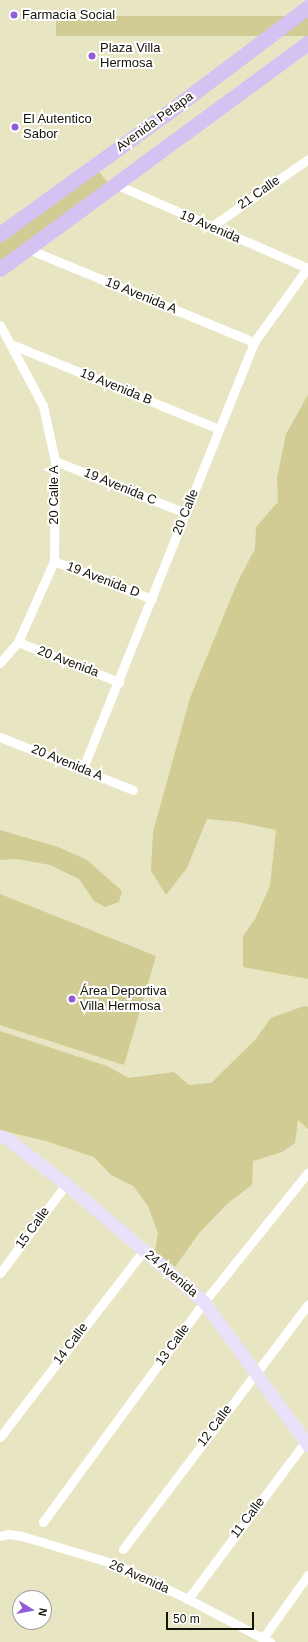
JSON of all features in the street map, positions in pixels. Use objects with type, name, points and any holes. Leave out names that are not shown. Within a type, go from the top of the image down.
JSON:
[{"type":"main road","name":"Avenida Petapa","points":[[0,234],[99,163],[308,7]]},
{"type":"main road","name":"Avenida Petapa","points":[[0,269],[28,250],[115,184],[306,48]]},
{"type":"main road","points":[[99,163],[115,184]]},
{"type":"main road","name":"24 Avenida","points":[[0,1136],[6,1138],[66,1184],[204,1302],[307,1442]]},
{"type":"street","name":"21 Calle","points":[[211,227],[308,159]]},
{"type":"street","name":"19 Avenida","points":[[115,184],[211,227],[307,267]]},
{"type":"street","name":"19 Avenida A","points":[[28,250],[254,342]]},
{"type":"street","name":"20 Calle","points":[[83,768],[254,342],[307,267]]},
{"type":"street","name":"20 Calle A","points":[[0,325],[13,345],[42,406],[55,461],[54,561],[18,642],[0,663]]},
{"type":"street","name":"19 Avenida B","points":[[13,345],[219,429]]},
{"type":"street","name":"19 Avenida C","points":[[55,461],[186,513]]},
{"type":"street","name":"19 Avenida D","points":[[54,561],[152,599]]},
{"type":"street","name":"20 Avenida","points":[[18,642],[118,682]]},
{"type":"street","name":"20 Avenida A","points":[[0,737],[83,768],[133,790]]},
{"type":"street","name":"13 Calle","points":[[43,1522],[204,1302],[308,1172]]},
{"type":"street","name":"15 Calle","points":[[0,1273],[66,1184]]},
{"type":"street","name":"14 Calle","points":[[0,1437],[143,1251]]},
{"type":"street","name":"12 Calle","points":[[123,1549],[255,1372],[308,1304]]},
{"type":"street","name":"11 Calle","points":[[188,1599],[307,1442]]},
{"type":"street","name":"26 Avenida","points":[[0,1536],[8,1534],[22,1536],[114,1564],[188,1599],[266,1640]]},
{"type":"street","points":[[266,1640],[308,1575]]},
{"type":"shaded area","points":[[56,16],[308,16],[308,36],[56,36]]},
{"type":"shaded area","points":[[99,172],[109,184],[0,265],[0,241]]},
{"type":"shaded area","points":[[308,395],[308,979],[243,967],[243,936],[255,919],[270,886],[276,830],[238,822],[207,819],[187,868],[166,895],[151,871],[153,832],[190,698],[238,581],[255,549],[256,527],[278,502],[277,478],[286,434]]},
{"type":"shaded area","points":[[0,830],[58,847],[87,860],[122,891],[119,902],[105,907],[94,901],[79,879],[50,865],[17,859],[0,860]]},
{"type":"shaded area","name":"Área Deportiva Villa Hermosa","points":[[0,894],[156,956],[124,1065],[0,1025]]},
{"type":"shaded area","points":[[304,1006],[308,1007],[308,1129],[298,1120],[295,1143],[282,1152],[253,1161],[252,1185],[228,1203],[199,1233],[175,1267],[155,1252],[158,1233],[148,1206],[133,1186],[111,1175],[94,1157],[46,1141],[0,1130],[0,1031],[107,1066],[129,1078],[174,1072],[189,1085],[211,1083],[255,1040],[271,1018]]},
{"type":"place","name":"Farmacia Social","points":[[14,15]]},
{"type":"place","name":"Plaza Villa Hermosa","points":[[92,56]]},
{"type":"place","name":"El Autentico Sabor","points":[[15,127]]},
{"type":"place","name":"Área Deportiva Villa Hermosa","points":[[72,999]]}]
